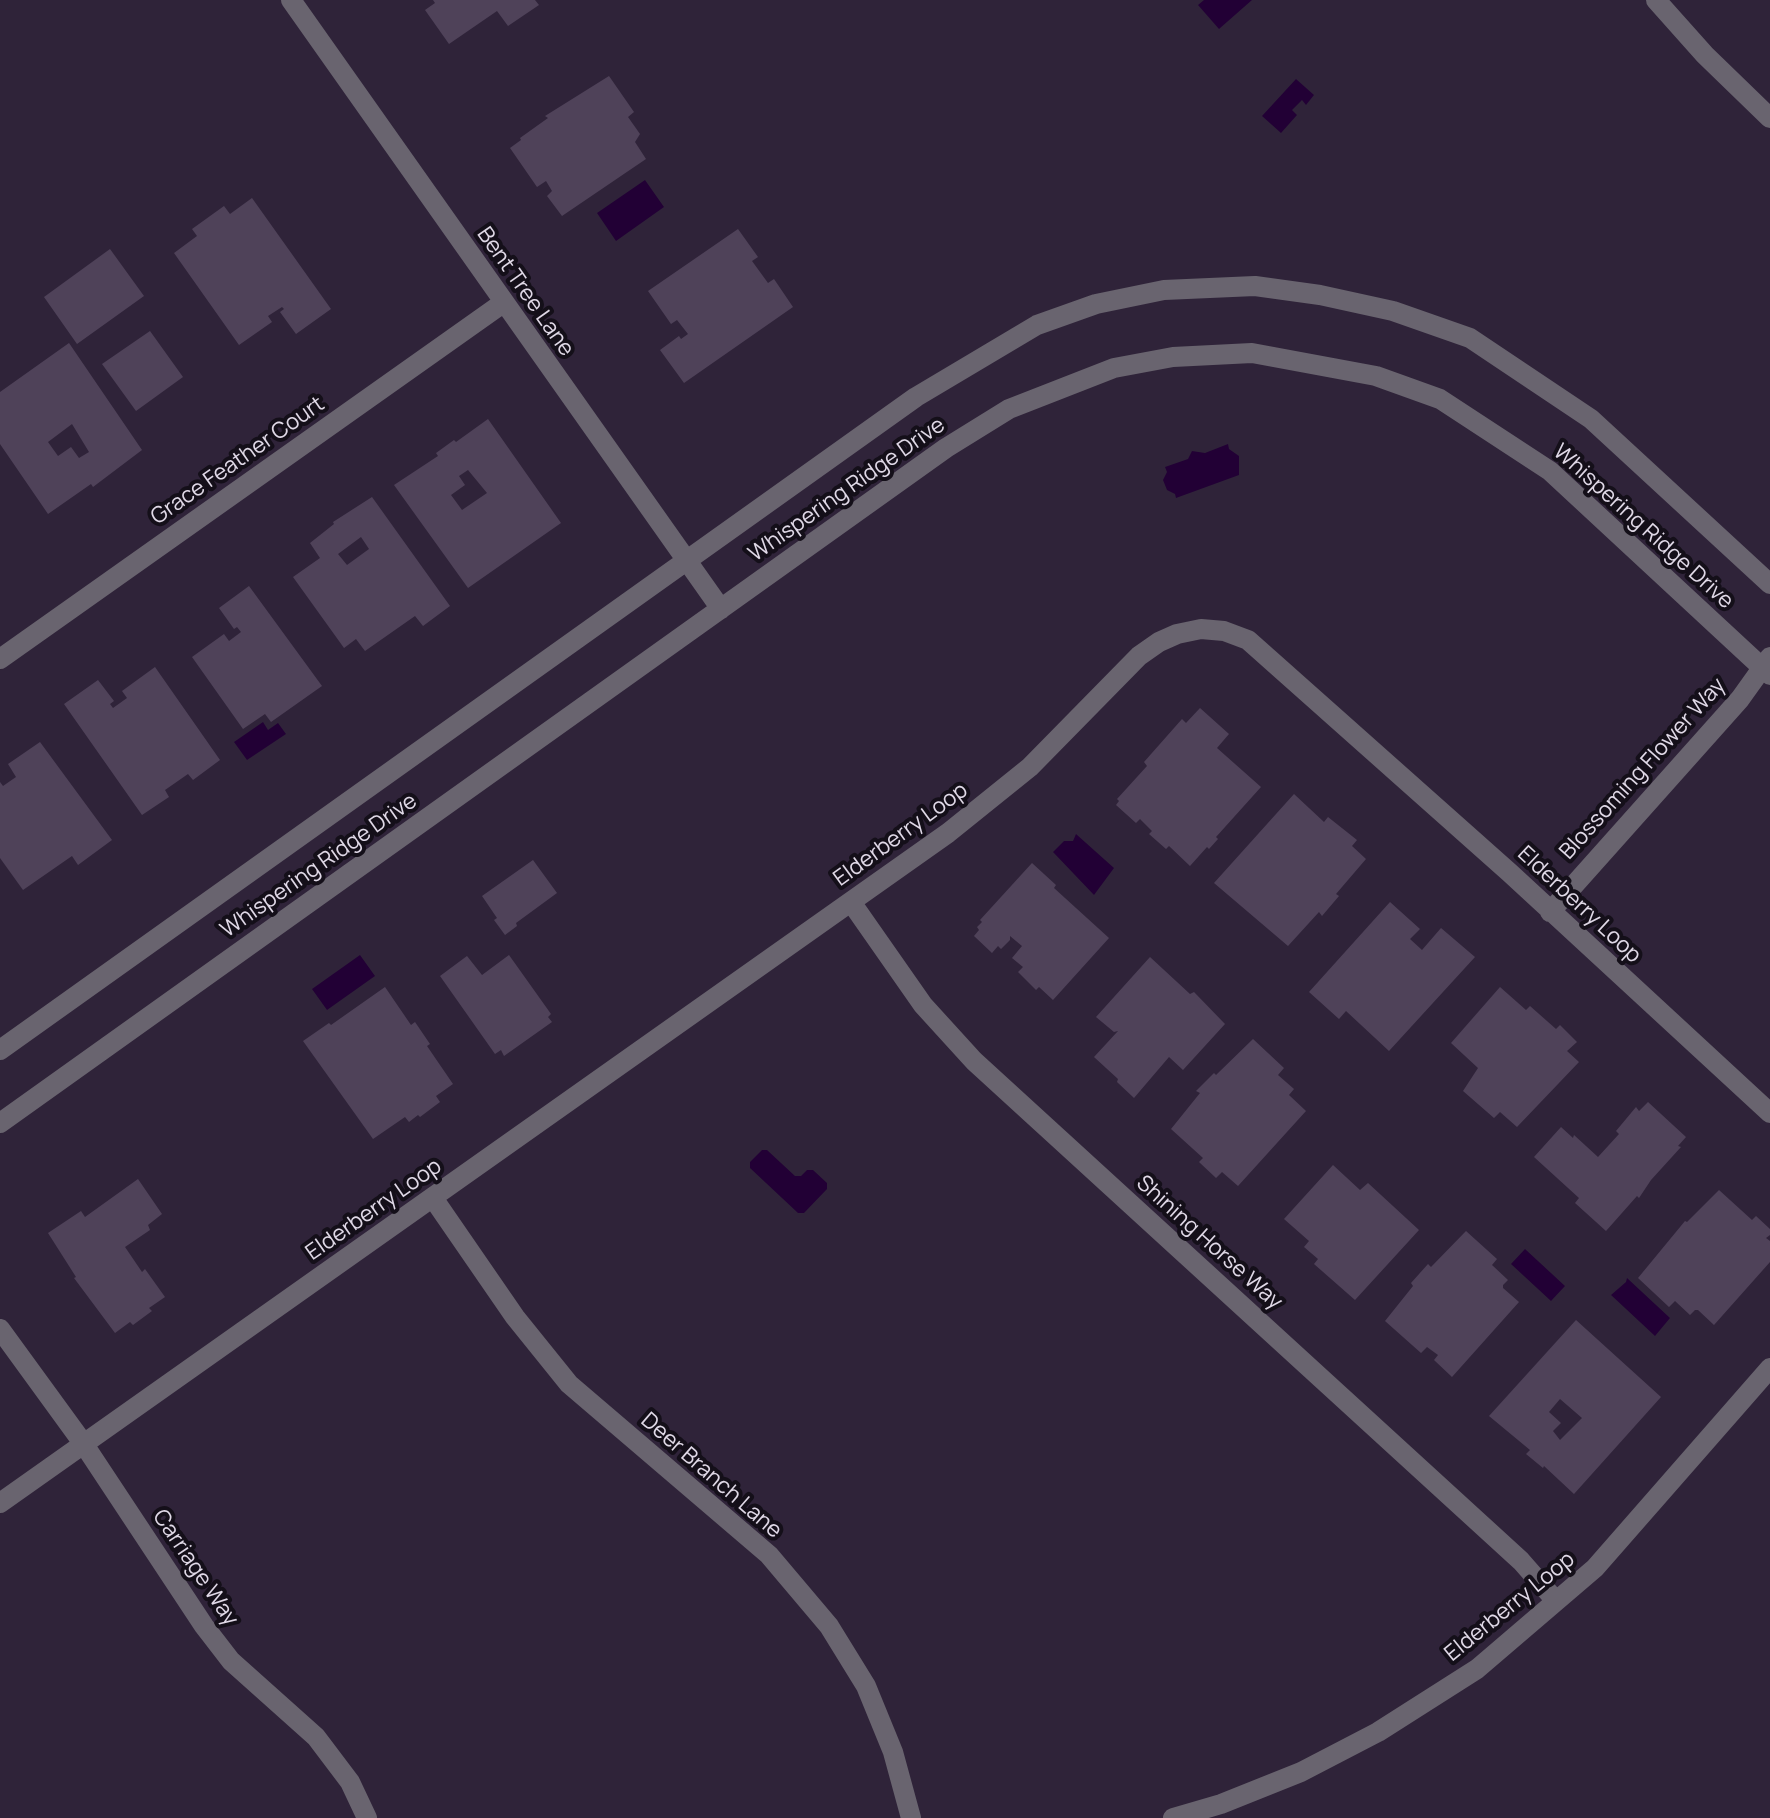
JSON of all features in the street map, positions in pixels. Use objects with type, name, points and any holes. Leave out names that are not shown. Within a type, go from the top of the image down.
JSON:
[{"type":"street","name":"Bent Tree Lane","points":[[291,0],[721,609]]},
{"type":"street","points":[[1656,0],[1705,55],[1770,118]]},
{"type":"street","name":"Whispering Ridge Drive","points":[[0,1050],[916,397],[1037,325],[1096,304],[1164,290],[1255,286],[1320,295],[1393,311],[1470,338],[1591,419],[1770,584]]},
{"type":"street","name":"Grace Feather Court","points":[[0,659],[503,303]]},
{"type":"street","name":"Whispering Ridge Drive","points":[[0,1123],[946,448],[1009,409],[1114,368],[1173,357],[1252,353],[1376,376],[1440,399],[1550,471],[1767,666]]},
{"type":"street","name":"Elderberry Loop","points":[[0,1503],[948,833],[1030,767],[1139,656],[1177,634],[1201,629],[1224,631],[1248,640],[1770,1113]]},
{"type":"street","name":"Blossoming Flower Way","points":[[1550,912],[1767,666]]},
{"type":"street","name":"Shining Horse Way","points":[[851,902],[923,1005],[974,1061],[1521,1561],[1556,1601]]},
{"type":"street","name":"Deer Branch Lane","points":[[433,1198],[515,1317],[569,1384],[769,1555],[829,1626],[866,1686],[893,1752],[911,1818]]},
{"type":"street","name":"Carriage Way","points":[[0,1329],[83,1443],[204,1626],[231,1661],[316,1737],[350,1782],[367,1818]]},
{"type":"street","name":"Elderberry Loop","points":[[1173,1818],[1221,1804],[1301,1772],[1378,1732],[1477,1669],[1595,1568],[1770,1368]]},
{"type":"shaded area","points":[[1204,0],[1252,0],[1219,29],[1198,5]]},
{"type":"shaded area","points":[[1296,79],[1314,95],[1306,105],[1302,100],[1292,110],[1297,115],[1281,133],[1262,116]]},
{"type":"shaded area","points":[[645,180],[664,207],[616,241],[597,213]]},
{"type":"shaded area","points":[[1228,444],[1229,449],[1239,456],[1239,475],[1176,498],[1167,490],[1163,480],[1167,472],[1165,467],[1188,459],[1192,451],[1205,453]]},
{"type":"shaded area","points":[[263,722],[268,730],[278,723],[286,734],[247,760],[234,742]]},
{"type":"shaded area","points":[[1076,834],[1114,868],[1094,895],[1053,852],[1064,841],[1073,841]]},
{"type":"shaded area","points":[[360,955],[375,976],[327,1010],[312,989]]},
{"type":"shaded area","points":[[762,1150],[767,1150],[795,1176],[813,1170],[827,1183],[827,1189],[804,1213],[798,1213],[750,1168],[750,1162]]},
{"type":"shaded area","points":[[1525,1249],[1565,1286],[1551,1301],[1511,1264]]},
{"type":"shaded area","points":[[1627,1278],[1670,1318],[1655,1336],[1611,1295]]},
{"type":"building","points":[[433,0],[535,0],[539,5],[508,26],[497,11],[449,44],[425,10],[435,3]]},
{"type":"building","points":[[609,76],[634,112],[628,117],[640,134],[635,142],[646,159],[562,216],[547,196],[552,191],[546,181],[537,187],[510,148],[548,118],[545,116]]},
{"type":"building","points":[[252,198],[331,309],[296,334],[280,312],[284,309],[282,307],[268,316],[272,322],[239,345],[174,253],[197,236],[192,229],[224,206],[230,214]]},
{"type":"building","points":[[738,229],[758,257],[752,261],[768,283],[774,279],[793,307],[684,383],[660,350],[679,336],[681,339],[688,334],[677,320],[671,324],[648,291]]},
{"type":"building","points":[[110,249],[144,296],[77,344],[44,297]]},
{"type":"building","points":[[150,331],[183,377],[136,411],[102,364]]},
{"type":"building","points":[[69,343],[142,450],[93,487],[91,484],[48,514],[0,444],[0,392]],"holes":[[[72,424],[89,452],[79,458],[71,447],[58,456],[48,442]]]},
{"type":"building","points":[[488,419],[561,523],[468,588],[394,485],[438,456],[436,453],[454,440],[456,442]],"holes":[[[468,470],[487,493],[462,510],[451,495],[465,485],[459,476]]]},
{"type":"building","points":[[372,497],[450,606],[423,626],[415,616],[365,651],[356,639],[344,648],[293,577],[320,558],[310,543],[333,522]],"holes":[[[361,537],[369,549],[347,565],[338,554]]]},
{"type":"building","points":[[249,586],[322,686],[271,722],[265,714],[243,729],[192,657],[224,634],[229,641],[241,632],[237,627],[234,629],[219,608]]},
{"type":"building","points":[[155,667],[220,760],[193,780],[188,774],[165,790],[169,797],[142,815],[64,704],[98,680],[114,701],[110,704],[113,708],[127,698],[122,691]]},
{"type":"building","points":[[1200,708],[1229,734],[1217,748],[1261,787],[1216,837],[1218,839],[1190,866],[1169,846],[1166,849],[1149,834],[1152,831],[1140,819],[1136,823],[1116,805],[1117,799],[1147,766],[1144,762],[1182,719],[1186,723]]},
{"type":"building","points":[[40,742],[112,840],[78,865],[72,856],[23,890],[0,858],[0,782],[3,786],[16,777],[8,764]]},
{"type":"building","points":[[1294,794],[1324,822],[1328,817],[1357,840],[1352,846],[1366,859],[1322,916],[1319,912],[1288,946],[1214,883]]},
{"type":"building","points":[[533,860],[557,893],[516,923],[517,926],[505,935],[482,896]]},
{"type":"building","points":[[1032,863],[1056,885],[1054,888],[1109,938],[1053,1000],[1039,987],[1036,990],[1018,972],[1023,967],[1012,958],[1022,946],[1010,936],[1001,949],[998,946],[992,953],[974,936],[982,922],[980,920]]},
{"type":"building","points":[[1390,902],[1420,929],[1410,939],[1422,950],[1441,928],[1475,957],[1389,1051],[1346,1011],[1339,1019],[1309,992]]},
{"type":"building","points":[[509,955],[551,1014],[548,1017],[552,1022],[504,1056],[501,1050],[495,1054],[440,976],[467,956],[482,975]]},
{"type":"building","points":[[1150,957],[1190,994],[1194,992],[1225,1024],[1183,1070],[1169,1057],[1134,1098],[1094,1057],[1118,1031],[1114,1032],[1096,1017]]},
{"type":"building","points":[[385,987],[411,1025],[415,1022],[453,1084],[436,1096],[440,1102],[420,1117],[418,1115],[409,1122],[405,1117],[373,1139],[303,1041]]},
{"type":"building","points":[[1500,987],[1526,1010],[1530,1006],[1556,1029],[1560,1025],[1577,1042],[1567,1051],[1579,1062],[1517,1127],[1500,1112],[1494,1118],[1463,1091],[1478,1068],[1451,1043]]},
{"type":"building","points":[[1253,1039],[1284,1068],[1278,1075],[1294,1089],[1289,1095],[1306,1111],[1238,1186],[1222,1172],[1216,1178],[1199,1162],[1203,1158],[1171,1129],[1200,1093],[1196,1091]]},
{"type":"building","points":[[1648,1102],[1686,1137],[1639,1198],[1637,1196],[1606,1231],[1575,1203],[1579,1198],[1534,1157],[1561,1127],[1598,1157],[1619,1134],[1616,1131],[1636,1107],[1639,1111]]},
{"type":"building","points":[[1333,1165],[1360,1190],[1368,1183],[1419,1230],[1355,1300],[1314,1264],[1318,1259],[1304,1247],[1309,1241],[1284,1219]]},
{"type":"building","points":[[138,1179],[162,1214],[148,1225],[150,1230],[125,1247],[165,1297],[133,1325],[130,1322],[115,1333],[74,1278],[48,1233],[81,1211],[85,1217]]},
{"type":"building","points":[[1719,1190],[1752,1220],[1756,1216],[1770,1229],[1770,1235],[1766,1238],[1770,1241],[1770,1262],[1714,1325],[1698,1310],[1690,1315],[1675,1301],[1669,1307],[1638,1278],[1685,1221]]},
{"type":"building","points":[[1466,1231],[1497,1259],[1492,1265],[1508,1280],[1503,1288],[1519,1302],[1452,1377],[1434,1360],[1438,1355],[1427,1347],[1421,1353],[1385,1321],[1428,1264],[1431,1267]]},
{"type":"building","points":[[1576,1320],[1661,1397],[1574,1494],[1526,1454],[1530,1450],[1489,1416]],"holes":[[[1560,1399],[1582,1418],[1560,1440],[1553,1431],[1561,1423],[1549,1412]]]}]
